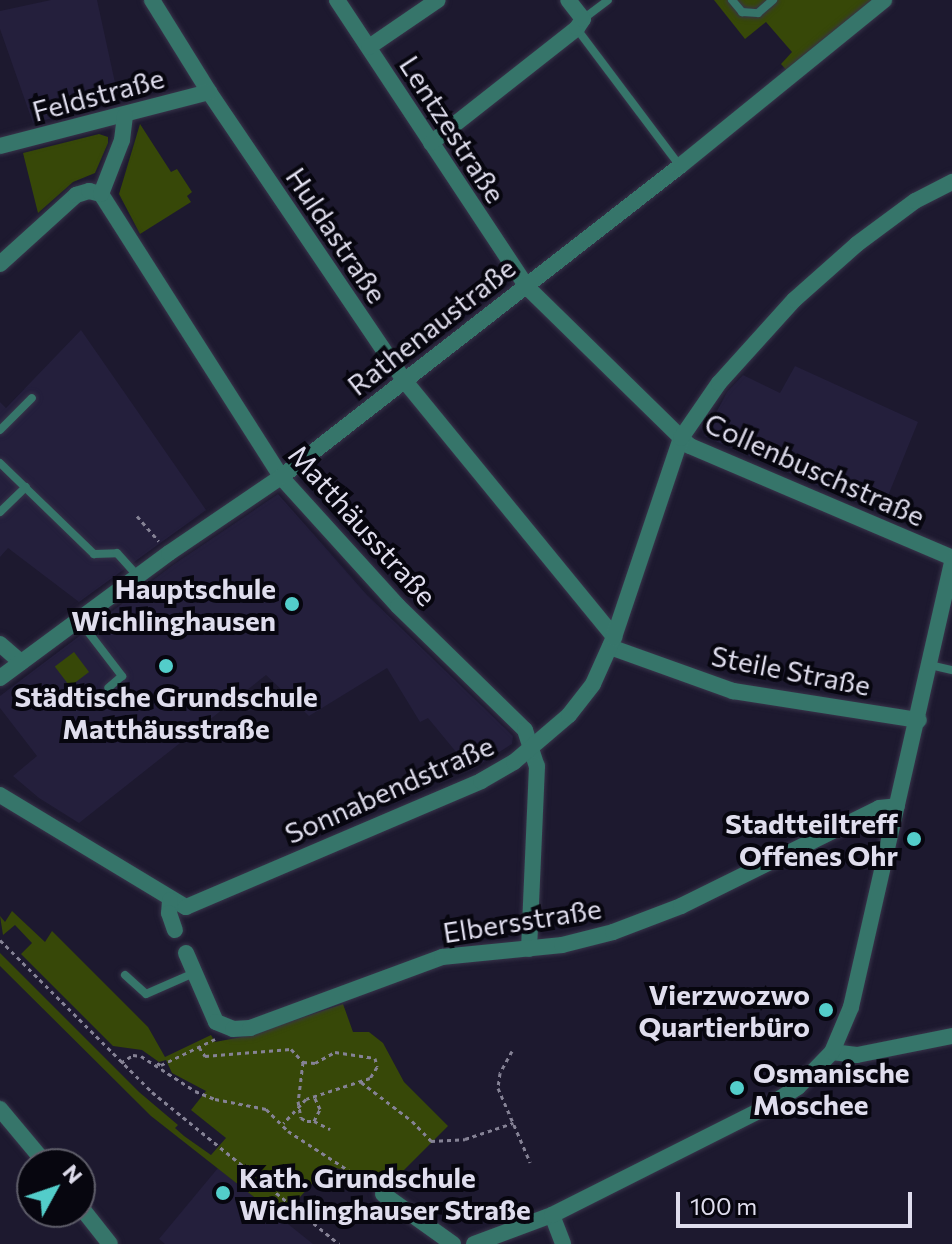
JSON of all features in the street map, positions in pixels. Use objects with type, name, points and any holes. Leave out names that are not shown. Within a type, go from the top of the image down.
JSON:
[{"type":"street","name":"Huldastraße","points":[[152,0],[209,92],[404,380],[612,642]]},
{"type":"street","name":"Lentzestraße","points":[[337,0],[526,286]]},
{"type":"street","points":[[369,47],[438,0]]},
{"type":"street","points":[[431,143],[580,23],[568,0]]},
{"type":"street","name":"Rathenaustraße","points":[[0,678],[169,553],[281,477],[680,166],[884,0]]},
{"type":"street","name":"Feldstraße","points":[[0,146],[209,92]]},
{"type":"street","points":[[0,264],[76,195],[89,191],[101,194],[122,140],[125,115]]},
{"type":"street","name":"Sonnabendstraße","points":[[170,900],[186,907],[481,781],[532,749],[585,695],[612,642],[681,438],[719,383],[794,300],[889,219],[952,182]]},
{"type":"street","name":"Matthäusstraße","points":[[101,194],[281,477],[398,606],[525,730],[532,749]]},
{"type":"street","name":"Collenbuschstraße","points":[[526,286],[690,446],[952,560]]},
{"type":"street","points":[[474,1244],[552,1215],[782,1099],[811,1076],[832,1052],[851,1007],[919,720],[952,560]]},
{"type":"street","name":"Steile Straße","points":[[612,642],[733,691],[919,720]]},
{"type":"street","points":[[0,644],[21,662]]},
{"type":"street","points":[[529,949],[537,766],[532,749]]},
{"type":"street","points":[[0,795],[170,900],[169,913],[175,930]]},
{"type":"street","name":"Elbersstraße","points":[[186,953],[216,1022],[233,1029],[250,1028],[442,957],[529,949],[613,932],[653,918],[879,808],[897,806]]},
{"type":"street","points":[[832,1052],[857,1055],[952,1036]]},
{"type":"street","points":[[0,1109],[33,1148]]},
{"type":"street","points":[[383,1194],[453,1244]]},
{"type":"street","points":[[552,1215],[563,1244]]},
{"type":"street","points":[[96,1226],[110,1244]]},
{"type":"lane","points":[[608,0],[580,23],[680,166]]},
{"type":"lane","points":[[732,0],[742,12],[758,13],[773,0]]},
{"type":"lane","points":[[0,430],[32,398]]},
{"type":"lane","points":[[0,463],[94,554],[117,553],[138,576]]},
{"type":"lane","points":[[0,512],[26,487]]},
{"type":"lane","points":[[78,620],[122,676],[108,688]]},
{"type":"lane","points":[[930,665],[952,670]]},
{"type":"lane","points":[[125,975],[146,994],[194,973]]},
{"type":"path","points":[[137,516],[169,553]]},
{"type":"path","points":[[0,940],[121,1063],[183,1118],[339,1244]]},
{"type":"path","points":[[121,1063],[133,1055],[161,1065],[214,1040]]},
{"type":"path","points":[[199,1047],[205,1056],[291,1049],[303,1062],[320,1062],[335,1052],[369,1055],[377,1063],[376,1073],[361,1082],[314,1096],[284,1123]]},
{"type":"path","points":[[512,1051],[500,1073],[498,1088],[530,1162]]},
{"type":"path","points":[[150,1061],[195,1091],[215,1099],[266,1109],[284,1123],[288,1131],[317,1147],[383,1194]]},
{"type":"path","points":[[303,1062],[301,1118],[330,1129]]},
{"type":"path","points":[[361,1082],[412,1121],[431,1141],[465,1139],[513,1123]]},
{"type":"path","points":[[314,1096],[320,1109],[314,1121]]},
{"type":"shaded area","points":[[51,0],[97,0],[119,101],[33,123],[0,29],[0,11]]},
{"type":"shaded area","points":[[81,330],[206,510],[79,602],[8,548],[0,557],[0,402],[6,408]]},
{"type":"shaded area","points":[[795,366],[918,422],[881,513],[704,436],[727,392],[743,375],[780,393]]},
{"type":"shaded area","points":[[278,494],[367,595],[513,736],[512,744],[471,770],[428,718],[420,722],[387,668],[309,716],[266,675],[79,823],[39,798],[13,776],[37,756],[0,708],[0,696],[173,565]]},
{"type":"shaded area","name":"Kath. Grundschule Wichlinghauser Straße","points":[[218,1168],[313,1244],[165,1244],[159,1239]]},
{"type":"green space","points":[[714,0],[872,0],[788,72],[781,64],[792,52],[766,22],[745,39]]},
{"type":"green space","points":[[140,124],[171,172],[177,169],[192,192],[187,196],[191,202],[140,234],[119,194]]},
{"type":"green space","points":[[99,134],[108,137],[108,143],[95,173],[73,182],[38,213],[23,153]]},
{"type":"green space","points":[[74,652],[89,672],[70,686],[55,666]]},
{"type":"green space","points":[[12,911],[45,942],[52,931],[148,1027],[165,1057],[211,1035],[215,1042],[247,1036],[343,1004],[353,1032],[369,1032],[383,1043],[404,1082],[448,1126],[397,1177],[377,1178],[328,1166],[281,1218],[151,1116],[0,966],[0,953],[139,1092],[178,1125],[175,1128],[184,1136],[211,1155],[226,1138],[191,1110],[206,1091],[172,1073],[166,1060],[159,1062],[142,1050],[113,1046],[21,954],[32,943],[15,925],[3,935],[0,916],[5,922]]},
{"type":"place","name":"Hauptschule Wichlinghausen","points":[[292,604]]},
{"type":"place","name":"Städtische Grundschule Matthäusstraße","points":[[166,666]]},
{"type":"place","name":"Stadtteiltreff Offenes Ohr","points":[[914,839]]},
{"type":"place","name":"Vierzwozwo Quartierbüro","points":[[826,1010]]},
{"type":"place","name":"Osmanische Moschee","points":[[737,1088]]},
{"type":"place","name":"Kath. Grundschule Wichlinghauser Straße","points":[[223,1193]]}]
